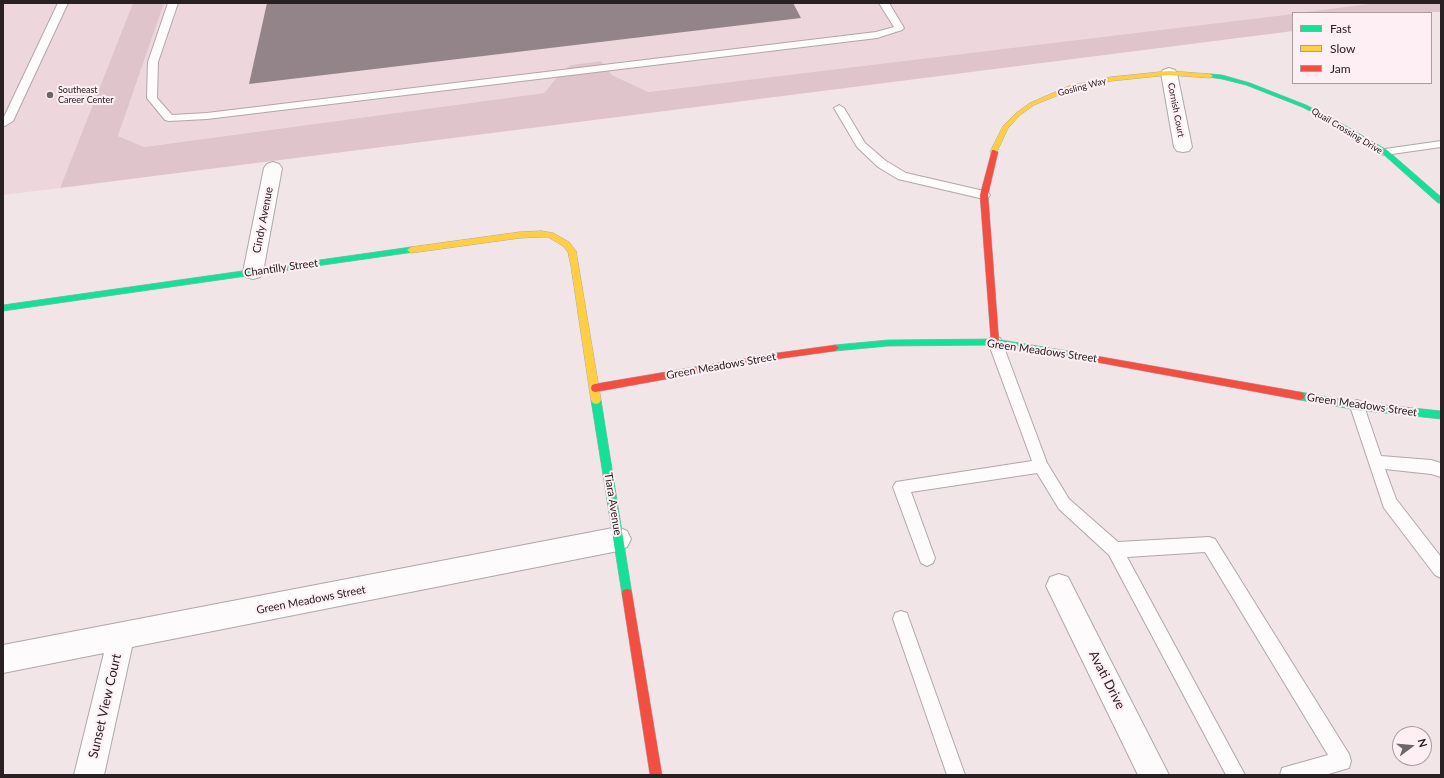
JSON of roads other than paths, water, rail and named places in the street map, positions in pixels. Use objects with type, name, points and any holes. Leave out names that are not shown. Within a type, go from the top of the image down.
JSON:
[{"type":"street","name":"Cornish Court","points":[[1169,73],[1183,147]]},
{"type":"street","name":"Quail Crossing Drive","points":[[1169,73],[1222,78],[1248,84],[1276,94],[1330,118],[1384,152],[1441,201]]},
{"type":"street","name":"Gosling Way","points":[[995,342],[984,195],[992,156],[1005,127],[1018,114],[1032,104],[1068,88],[1118,78],[1169,73]]},
{"type":"street","name":"Cindy Avenue","points":[[253,272],[273,168]]},
{"type":"street","name":"Chantilly Street","points":[[3,308],[526,234],[541,234],[559,239]]},
{"type":"street","name":"Tiara Avenue","points":[[559,239],[572,251],[574,258],[656,775]]},
{"type":"street","name":"Green Meadows Street","points":[[595,388],[778,356],[834,348],[888,343],[941,341],[995,342],[1357,406],[1441,415]]},
{"type":"street","name":"Green Meadows Street","points":[[3,660],[618,539]]},
{"type":"street","name":"Avati Drive","points":[[1060,586],[1154,775]]},
{"type":"street","name":"Sunset View Court","points":[[89,775],[121,637]]},
{"type":"lane","points":[[3,124],[8,121],[63,3]]},
{"type":"lane","points":[[173,3],[153,62],[152,98],[169,118],[207,116],[878,35],[899,28],[884,3]]},
{"type":"lane","points":[[839,108],[861,145],[882,164],[902,176],[984,195]]},
{"type":"lane","points":[[1384,152],[1441,144]]},
{"type":"lane","points":[[995,342],[1041,466],[1064,504],[1115,550],[1236,775]]},
{"type":"lane","points":[[1357,406],[1389,503],[1441,570]]},
{"type":"lane","points":[[1375,462],[1431,467],[1441,470]]},
{"type":"lane","points":[[927,558],[901,488],[1041,466]]},
{"type":"lane","points":[[1115,550],[1209,544],[1342,761],[1289,775]]},
{"type":"lane","points":[[901,619],[956,775]]},
{"type":"place","name":"Southeast Career Center","points":[[50,95]]}]
